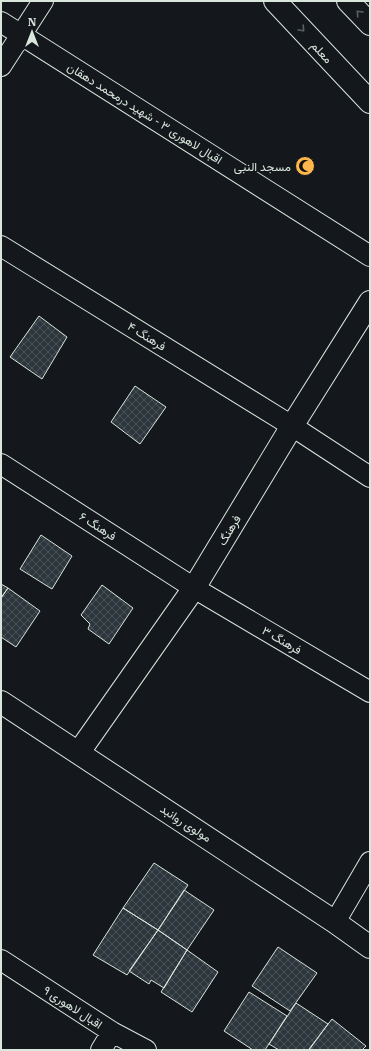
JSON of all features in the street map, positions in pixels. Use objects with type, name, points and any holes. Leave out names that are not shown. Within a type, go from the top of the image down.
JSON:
[{"type":"street","points":[[1,66],[43,1]]},
{"type":"street","name":"معلم","points":[[275,1],[370,102]]},
{"type":"street","points":[[348,1],[370,24]]},
{"type":"street","name":"اقبال لاهوری ۳ - شهید درمحمد دهقان","points":[[1,22],[370,256]]},
{"type":"street","name":"فرهنگ ۴","points":[[1,246],[292,426],[370,477]]},
{"type":"street","name":"فرهنگ","points":[[79,752],[194,588],[292,426],[370,302]]},
{"type":"street","name":"فرهنگ ۶","points":[[1,464],[194,588]]},
{"type":"street","name":"فرهنگ ۳","points":[[194,588],[370,692]]},
{"type":"street","name":"مولوی روانبد","points":[[1,702],[79,752],[335,922],[370,947]]},
{"type":"street","points":[[335,922],[370,862]]},
{"type":"street","name":"اقبال لاهوری ۹","points":[[4,968],[112,1032],[146,1050]]},
{"type":"street","points":[[101,1050],[112,1032]]},
{"type":"building","points":[[39,316],[67,337],[42,379],[10,357]]},
{"type":"building","points":[[135,386],[166,407],[140,444],[111,422]]},
{"type":"building","points":[[41,535],[72,556],[52,589],[20,569]]},
{"type":"building","points":[[1,584],[8,588],[1,598]]},
{"type":"building","points":[[102,585],[133,608],[109,644],[88,629],[90,624],[81,615]]},
{"type":"building","points":[[8,588],[40,611],[16,647],[1,637],[1,598]]},
{"type":"building","points":[[154,863],[188,885],[158,930],[123,908]]},
{"type":"building","points":[[184,890],[214,910],[187,950],[158,930]]},
{"type":"building","points":[[123,908],[158,930],[127,975],[93,955]]},
{"type":"building","points":[[158,930],[187,950],[164,988],[151,980],[149,984],[129,971]]},
{"type":"building","points":[[278,947],[317,973],[290,1011],[252,986]]},
{"type":"building","points":[[187,950],[218,972],[192,1012],[161,992]]},
{"type":"building","points":[[249,992],[287,1016],[265,1050],[253,1050],[224,1031]]},
{"type":"building","points":[[296,1003],[328,1024],[309,1050],[279,1050],[269,1044]]},
{"type":"building","points":[[332,1019],[366,1046],[362,1050],[309,1049]]},
{"type":"place","name":"مسجد النبی","points":[[305,166]]}]
